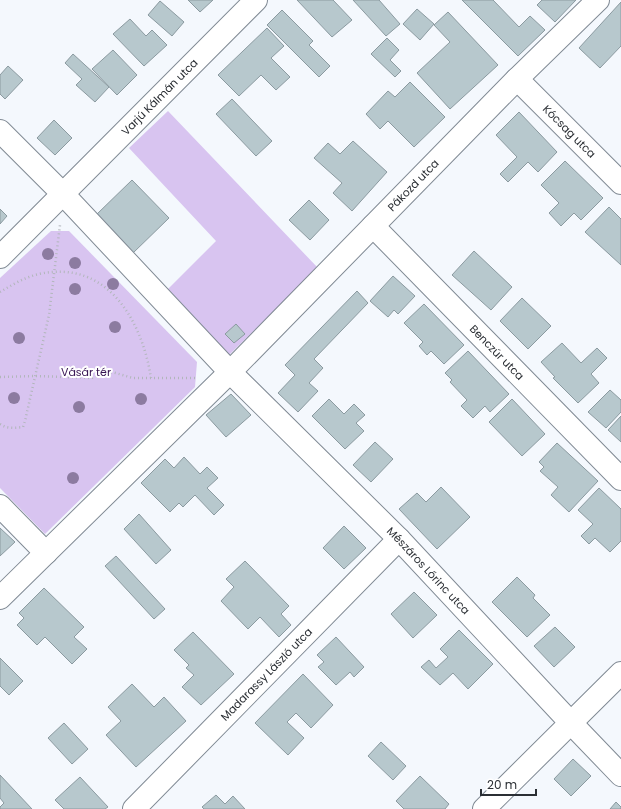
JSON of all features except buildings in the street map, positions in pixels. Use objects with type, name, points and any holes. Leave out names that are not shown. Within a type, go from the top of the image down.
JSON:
[{"type":"street","name":"Varjú Kálmán utca","points":[[64,194],[256,0]]},
{"type":"street","name":"Pákozd utca","points":[[230,372],[517,80],[598,0]]},
{"type":"street","name":"Kócsag utca","points":[[517,80],[621,183]]},
{"type":"street","points":[[0,131],[64,194],[230,372],[0,598]]},
{"type":"street","points":[[0,257],[64,194]]},
{"type":"street","name":"Benczúr utca","points":[[373,226],[621,479]]},
{"type":"street","name":"Mészáros Lőrinc utca","points":[[230,372],[399,539],[621,775]]},
{"type":"street","points":[[0,506],[46,553]]},
{"type":"street","name":"Madarassy László utca","points":[[134,809],[399,539]]},
{"type":"street","points":[[484,809],[621,673]]},
{"type":"path","points":[[0,424],[4,427],[15,428],[23,427],[25,421],[49,315],[64,194]]},
{"type":"path","points":[[0,292],[37,274],[54,271],[67,271],[81,274],[97,282],[114,294],[126,310],[144,346],[151,378]]},
{"type":"path","points":[[0,377],[36,376],[92,378],[100,374],[112,372],[134,378],[196,378],[230,372]]},
{"type":"green space","points":[[168,111],[318,268],[229,355],[168,289],[216,241],[129,148]]},
{"type":"green space","name":"Vásár tér","points":[[51,231],[69,231],[197,362],[195,387],[45,534],[0,488],[0,278]]}]
